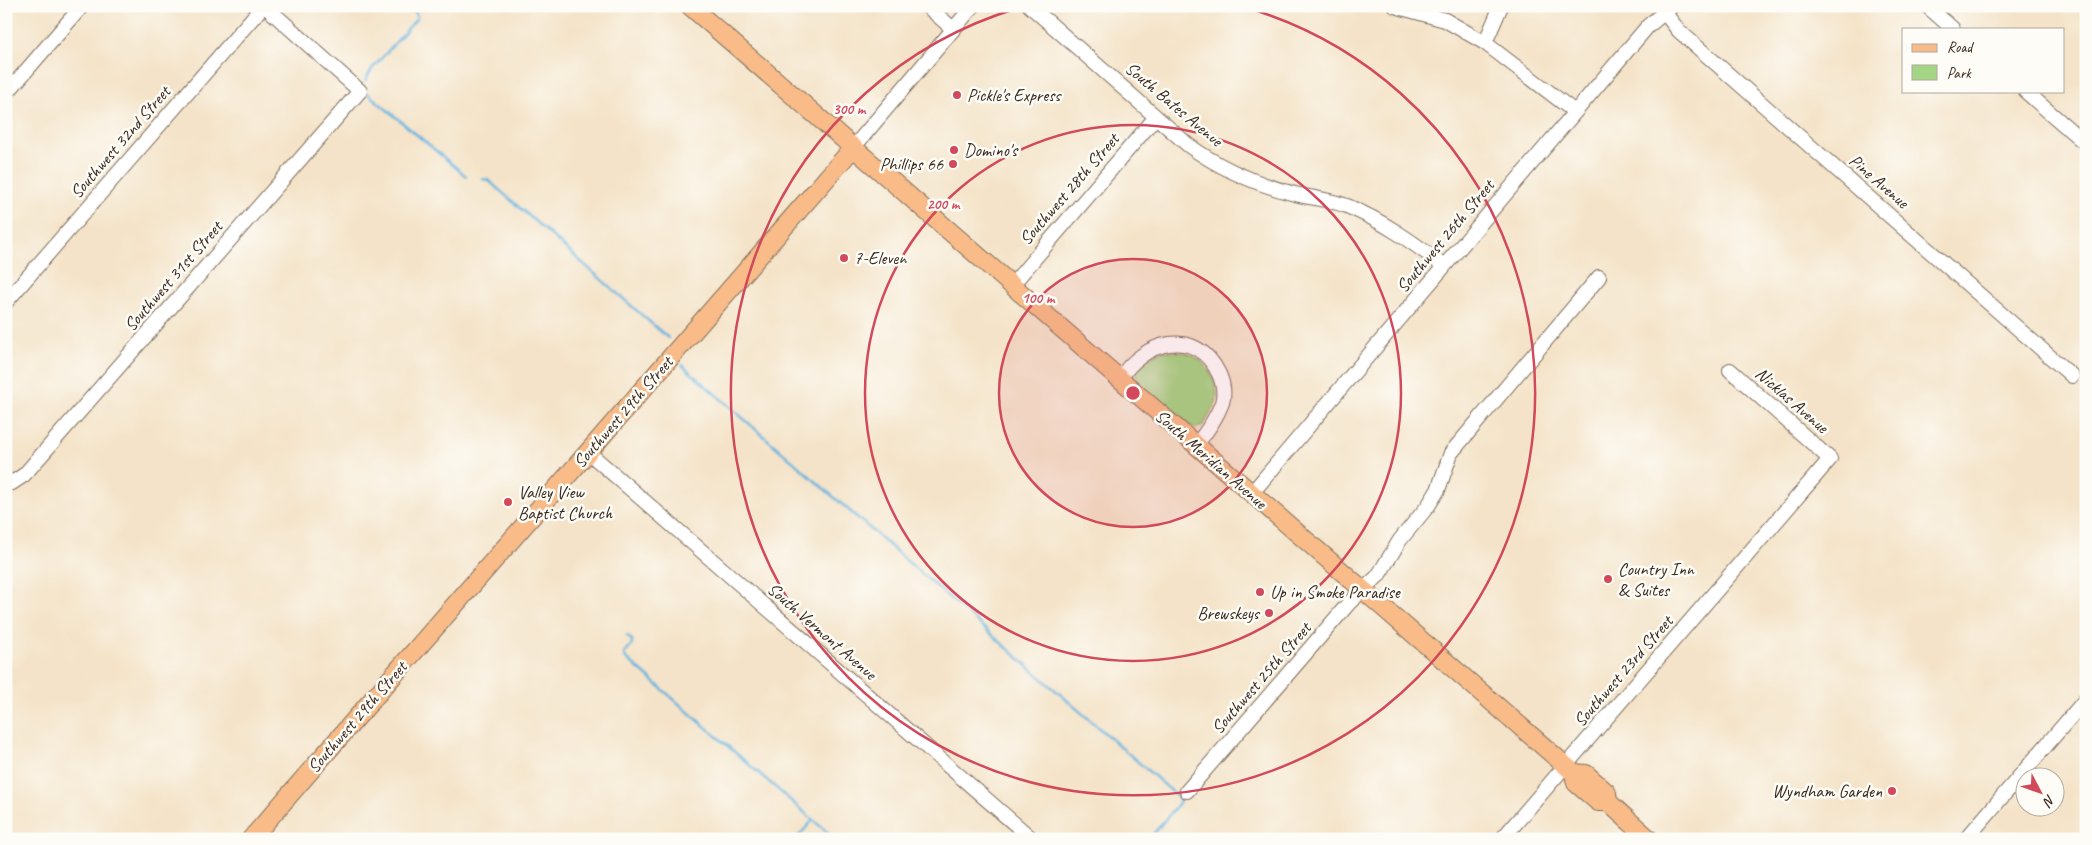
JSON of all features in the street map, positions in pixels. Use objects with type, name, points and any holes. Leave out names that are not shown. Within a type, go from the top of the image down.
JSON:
[{"type":"main road","name":"South Meridian Avenue","points":[[690,6],[1570,770],[1586,774],[1607,793],[1608,802],[1653,839]]},
{"type":"main road","name":"Southwest 29th Street","points":[[251,839],[853,148]]},
{"type":"street","points":[[6,94],[82,6]]},
{"type":"street","name":"Southwest 31st Street","points":[[9,481],[24,475],[360,91],[264,6]]},
{"type":"street","name":"Southwest 32nd Street","points":[[6,302],[264,6]]},
{"type":"street","points":[[927,6],[953,29]]},
{"type":"street","name":"Southwest 29th Street","points":[[853,148],[973,6]]},
{"type":"street","name":"South Bates Avenue","points":[[1030,6],[1126,88],[1188,145],[1214,163],[1244,177],[1293,193],[1345,206],[1389,227],[1412,241],[1444,266]]},
{"type":"street","points":[[1394,6],[1445,20],[1485,42],[1575,112]]},
{"type":"street","points":[[1485,42],[1501,6]]},
{"type":"street","points":[[1927,6],[1952,28]]},
{"type":"street","name":"Southwest 26th Street","points":[[1251,494],[1648,26],[1668,9]]},
{"type":"street","name":"Pine Avenue","points":[[1668,9],[1679,31],[2072,376]]},
{"type":"street","points":[[2026,92],[2086,144]]},
{"type":"street","name":"Southwest 28th Street","points":[[1011,286],[1156,117]]},
{"type":"street","name":"Southwest 25th Street","points":[[1187,791],[1349,603],[1378,576],[1400,540],[1428,506],[1438,490],[1451,453],[1599,277]]},
{"type":"street","points":[[1119,380],[1132,364],[1153,347],[1176,342],[1201,350],[1215,366],[1224,385],[1222,402],[1212,424],[1196,446]]},
{"type":"street","name":"Nicklas Avenue","points":[[1730,370],[1830,459]]},
{"type":"street","name":"South Vermont Avenue","points":[[588,452],[1032,839]]},
{"type":"street","name":"Southwest 23rd Street","points":[[1502,839],[1570,770],[1830,459]]},
{"type":"street","points":[[1974,836],[2086,699]]},
{"type":"green space","points":[[1163,351],[1180,352],[1196,357],[1206,367],[1214,381],[1217,395],[1216,402],[1203,426],[1197,428],[1189,426],[1138,381],[1136,370],[1138,365],[1147,358]]},
{"type":"waterway","points":[[365,81],[372,69],[417,18],[416,13],[409,6]]},
{"type":"waterway","points":[[367,93],[466,176]]},
{"type":"waterway","points":[[483,179],[488,180],[668,338]]},
{"type":"waterway","points":[[682,365],[1176,795],[1180,800],[1179,803],[1149,839]]},
{"type":"waterway","points":[[627,636],[632,640],[632,644],[624,654],[625,657],[835,839]]},
{"type":"waterway","points":[[796,839],[813,820]]},
{"type":"place","name":"Pickle's Express","points":[[957,95]]},
{"type":"place","name":"Domino's","points":[[954,150]]},
{"type":"place","name":"Phillips 66","points":[[953,164]]},
{"type":"place","name":"7-Eleven","points":[[844,258]]},
{"type":"place","name":"Valley View Baptist Church","points":[[508,502]]},
{"type":"place","name":"Country Inn & Suites","points":[[1608,579]]},
{"type":"place","name":"Up in Smoke Paradise","points":[[1260,592]]},
{"type":"place","name":"Brewskeys","points":[[1269,613]]},
{"type":"place","name":"Wyndham Garden","points":[[1892,791]]}]
